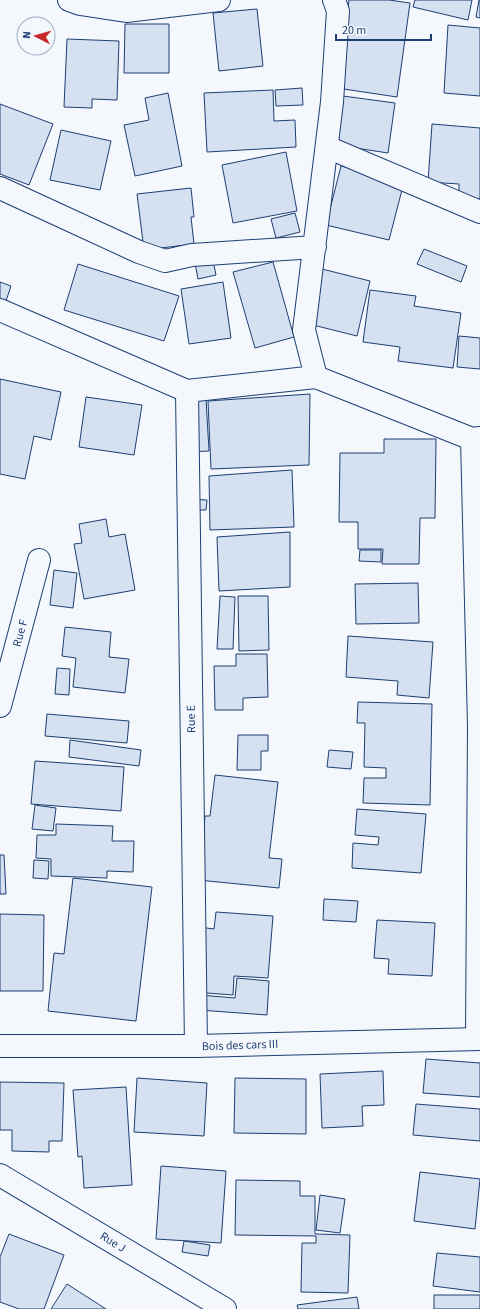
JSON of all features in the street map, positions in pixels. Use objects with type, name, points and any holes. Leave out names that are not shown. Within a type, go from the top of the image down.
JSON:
[{"type":"street","points":[[69,0],[80,4],[126,11],[219,0]]},
{"type":"street","points":[[316,377],[304,330],[332,102],[338,12],[334,0]]},
{"type":"street","points":[[327,147],[480,212]]},
{"type":"street","points":[[0,188],[139,252],[165,261],[192,255],[315,247]]},
{"type":"street","points":[[0,310],[19,320],[92,349],[187,391],[316,377],[476,438],[479,726],[479,1039]]},
{"type":"street","name":"Rue E","points":[[187,391],[196,1046]]},
{"type":"street","name":"Rue F","points":[[0,706],[39,560]]},
{"type":"street","name":"Bois des cars III","points":[[0,1046],[196,1046],[479,1039]]},
{"type":"street","name":"Rue J","points":[[0,1175],[226,1309]]},
{"type":"building","points":[[349,0],[389,0],[410,3],[397,97],[337,88]]},
{"type":"building","points":[[415,0],[472,0],[468,20],[413,7]]},
{"type":"building","points":[[480,0],[480,18],[476,17]]},
{"type":"building","points":[[257,9],[263,66],[219,71],[213,13]]},
{"type":"building","points":[[125,24],[169,24],[169,73],[124,73]]},
{"type":"building","points":[[448,25],[480,28],[480,96],[444,93]]},
{"type":"building","points":[[67,39],[119,41],[117,100],[92,99],[92,108],[64,107]]},
{"type":"building","points":[[302,88],[303,105],[276,106],[275,90]]},
{"type":"building","points":[[273,90],[274,121],[295,120],[296,147],[207,152],[204,93]]},
{"type":"building","points":[[168,93],[182,166],[135,176],[124,125],[149,120],[145,98]]},
{"type":"building","points":[[343,96],[395,103],[388,153],[336,145]]},
{"type":"building","points":[[0,104],[53,124],[29,185],[0,174]]},
{"type":"building","points":[[432,124],[480,128],[480,199],[459,197],[459,184],[428,182]]},
{"type":"building","points":[[61,130],[111,141],[100,190],[50,180]]},
{"type":"building","points":[[286,152],[297,211],[233,223],[222,165]]},
{"type":"building","points":[[341,166],[404,182],[389,240],[326,225]]},
{"type":"building","points":[[191,188],[194,217],[191,217],[194,244],[144,250],[137,194]]},
{"type":"building","points":[[295,213],[300,232],[276,238],[271,219]]},
{"type":"building","points":[[424,249],[467,266],[461,282],[417,264]]},
{"type":"building","points":[[213,260],[216,275],[198,279],[195,263]]},
{"type":"building","points":[[273,262],[294,337],[255,348],[233,272]]},
{"type":"building","points":[[78,264],[179,296],[164,341],[64,310]]},
{"type":"building","points":[[322,269],[370,281],[357,336],[309,324]]},
{"type":"building","points":[[0,282],[11,286],[6,301],[0,299]]},
{"type":"building","points":[[223,282],[231,338],[189,344],[181,289]]},
{"type":"building","points":[[370,290],[416,296],[414,306],[461,313],[453,368],[398,361],[400,347],[363,342]]},
{"type":"building","points":[[459,336],[480,338],[480,369],[457,367]]},
{"type":"building","points":[[0,379],[61,392],[51,440],[34,436],[25,479],[0,474]]},
{"type":"building","points":[[310,394],[309,465],[211,469],[208,401]]},
{"type":"building","points":[[86,397],[142,405],[134,455],[79,447]]},
{"type":"building","points":[[206,399],[209,451],[187,452],[185,400]]},
{"type":"building","points":[[384,439],[436,439],[435,518],[420,518],[419,564],[382,564],[383,549],[358,549],[358,522],[339,522],[340,453],[384,453]]},
{"type":"building","points":[[292,470],[294,527],[210,530],[209,476]]},
{"type":"building","points":[[187,499],[207,500],[206,510],[187,510]]},
{"type":"building","points":[[106,519],[109,537],[125,534],[135,590],[84,599],[74,544],[82,543],[79,524]]},
{"type":"building","points":[[290,532],[290,587],[219,591],[217,537]]},
{"type":"building","points":[[360,550],[381,550],[381,562],[359,561]]},
{"type":"building","points":[[54,570],[77,573],[73,608],[50,605]]},
{"type":"building","points":[[418,583],[419,623],[356,624],[355,584]]},
{"type":"building","points":[[220,596],[235,597],[233,649],[217,649]]},
{"type":"building","points":[[238,596],[268,596],[269,650],[239,651]]},
{"type":"building","points":[[65,627],[111,632],[109,657],[129,659],[125,693],[73,687],[76,658],[62,656]]},
{"type":"building","points":[[348,636],[433,642],[429,698],[397,695],[398,681],[346,677]]},
{"type":"building","points":[[236,654],[267,654],[268,697],[243,698],[243,710],[215,710],[214,666],[236,666]]},
{"type":"building","points":[[57,668],[70,669],[69,695],[55,694]]},
{"type":"building","points":[[358,702],[432,704],[430,805],[363,803],[364,778],[386,778],[386,768],[364,767],[365,723],[357,723]]},
{"type":"building","points":[[47,714],[129,721],[127,743],[45,736]]},
{"type":"building","points":[[238,735],[268,735],[268,751],[261,751],[261,770],[237,770]]},
{"type":"building","points":[[70,740],[141,750],[139,766],[69,757]]},
{"type":"building","points":[[329,750],[353,752],[351,769],[327,767]]},
{"type":"building","points":[[35,761],[124,767],[121,811],[31,804]]},
{"type":"building","points":[[215,775],[278,782],[269,858],[282,859],[279,888],[198,880],[205,816],[210,816]]},
{"type":"building","points":[[35,805],[56,808],[53,831],[32,829]]},
{"type":"building","points":[[357,809],[426,814],[421,873],[352,868],[353,843],[378,845],[379,837],[355,835]]},
{"type":"building","points":[[56,824],[113,826],[112,841],[134,841],[133,872],[107,871],[107,878],[51,876],[51,859],[36,858],[37,835],[56,835]]},
{"type":"building","points":[[0,855],[4,855],[6,894],[0,894]]},
{"type":"building","points":[[34,860],[49,861],[48,879],[33,878]]},
{"type":"building","points":[[73,878],[152,887],[136,1021],[48,1011],[54,953],[64,954]]},
{"type":"building","points":[[324,899],[358,901],[356,922],[323,920]]},
{"type":"building","points":[[216,912],[273,916],[268,978],[234,976],[233,995],[194,992],[199,927],[214,929]]},
{"type":"building","points":[[0,914],[44,915],[43,991],[0,991]]},
{"type":"building","points":[[377,920],[435,923],[432,976],[388,974],[389,959],[374,958]]},
{"type":"building","points":[[237,978],[269,981],[267,1015],[199,1010],[200,995],[235,998]]},
{"type":"building","points":[[426,1059],[480,1063],[480,1097],[423,1093]]},
{"type":"building","points":[[383,1071],[384,1105],[362,1106],[363,1126],[322,1128],[320,1074]]},
{"type":"building","points":[[137,1078],[207,1083],[204,1136],[134,1132]]},
{"type":"building","points":[[235,1078],[306,1079],[306,1134],[234,1133]]},
{"type":"building","points":[[0,1082],[64,1083],[62,1141],[49,1141],[49,1152],[12,1151],[12,1130],[0,1130]]},
{"type":"building","points":[[126,1087],[132,1185],[84,1188],[82,1156],[78,1157],[73,1090]]},
{"type":"building","points":[[416,1104],[480,1109],[480,1141],[413,1135]]},
{"type":"building","points":[[161,1166],[226,1171],[221,1243],[156,1239]]},
{"type":"building","points":[[420,1172],[480,1179],[475,1229],[414,1221]]},
{"type":"building","points":[[236,1180],[300,1181],[300,1196],[315,1196],[315,1234],[350,1235],[348,1293],[301,1292],[302,1243],[316,1243],[316,1236],[235,1235]]},
{"type":"building","points":[[320,1195],[345,1199],[340,1233],[316,1230]]},
{"type":"building","points":[[9,1234],[64,1255],[44,1309],[19,1309],[0,1302],[0,1257]]},
{"type":"building","points":[[184,1241],[210,1245],[208,1256],[182,1252]]},
{"type":"building","points":[[437,1253],[480,1257],[480,1292],[433,1286]]},
{"type":"building","points":[[67,1284],[106,1309],[51,1309]]},
{"type":"building","points":[[434,1295],[480,1295],[480,1309],[434,1309]]},
{"type":"building","points":[[357,1297],[359,1309],[298,1309],[297,1305]]}]
